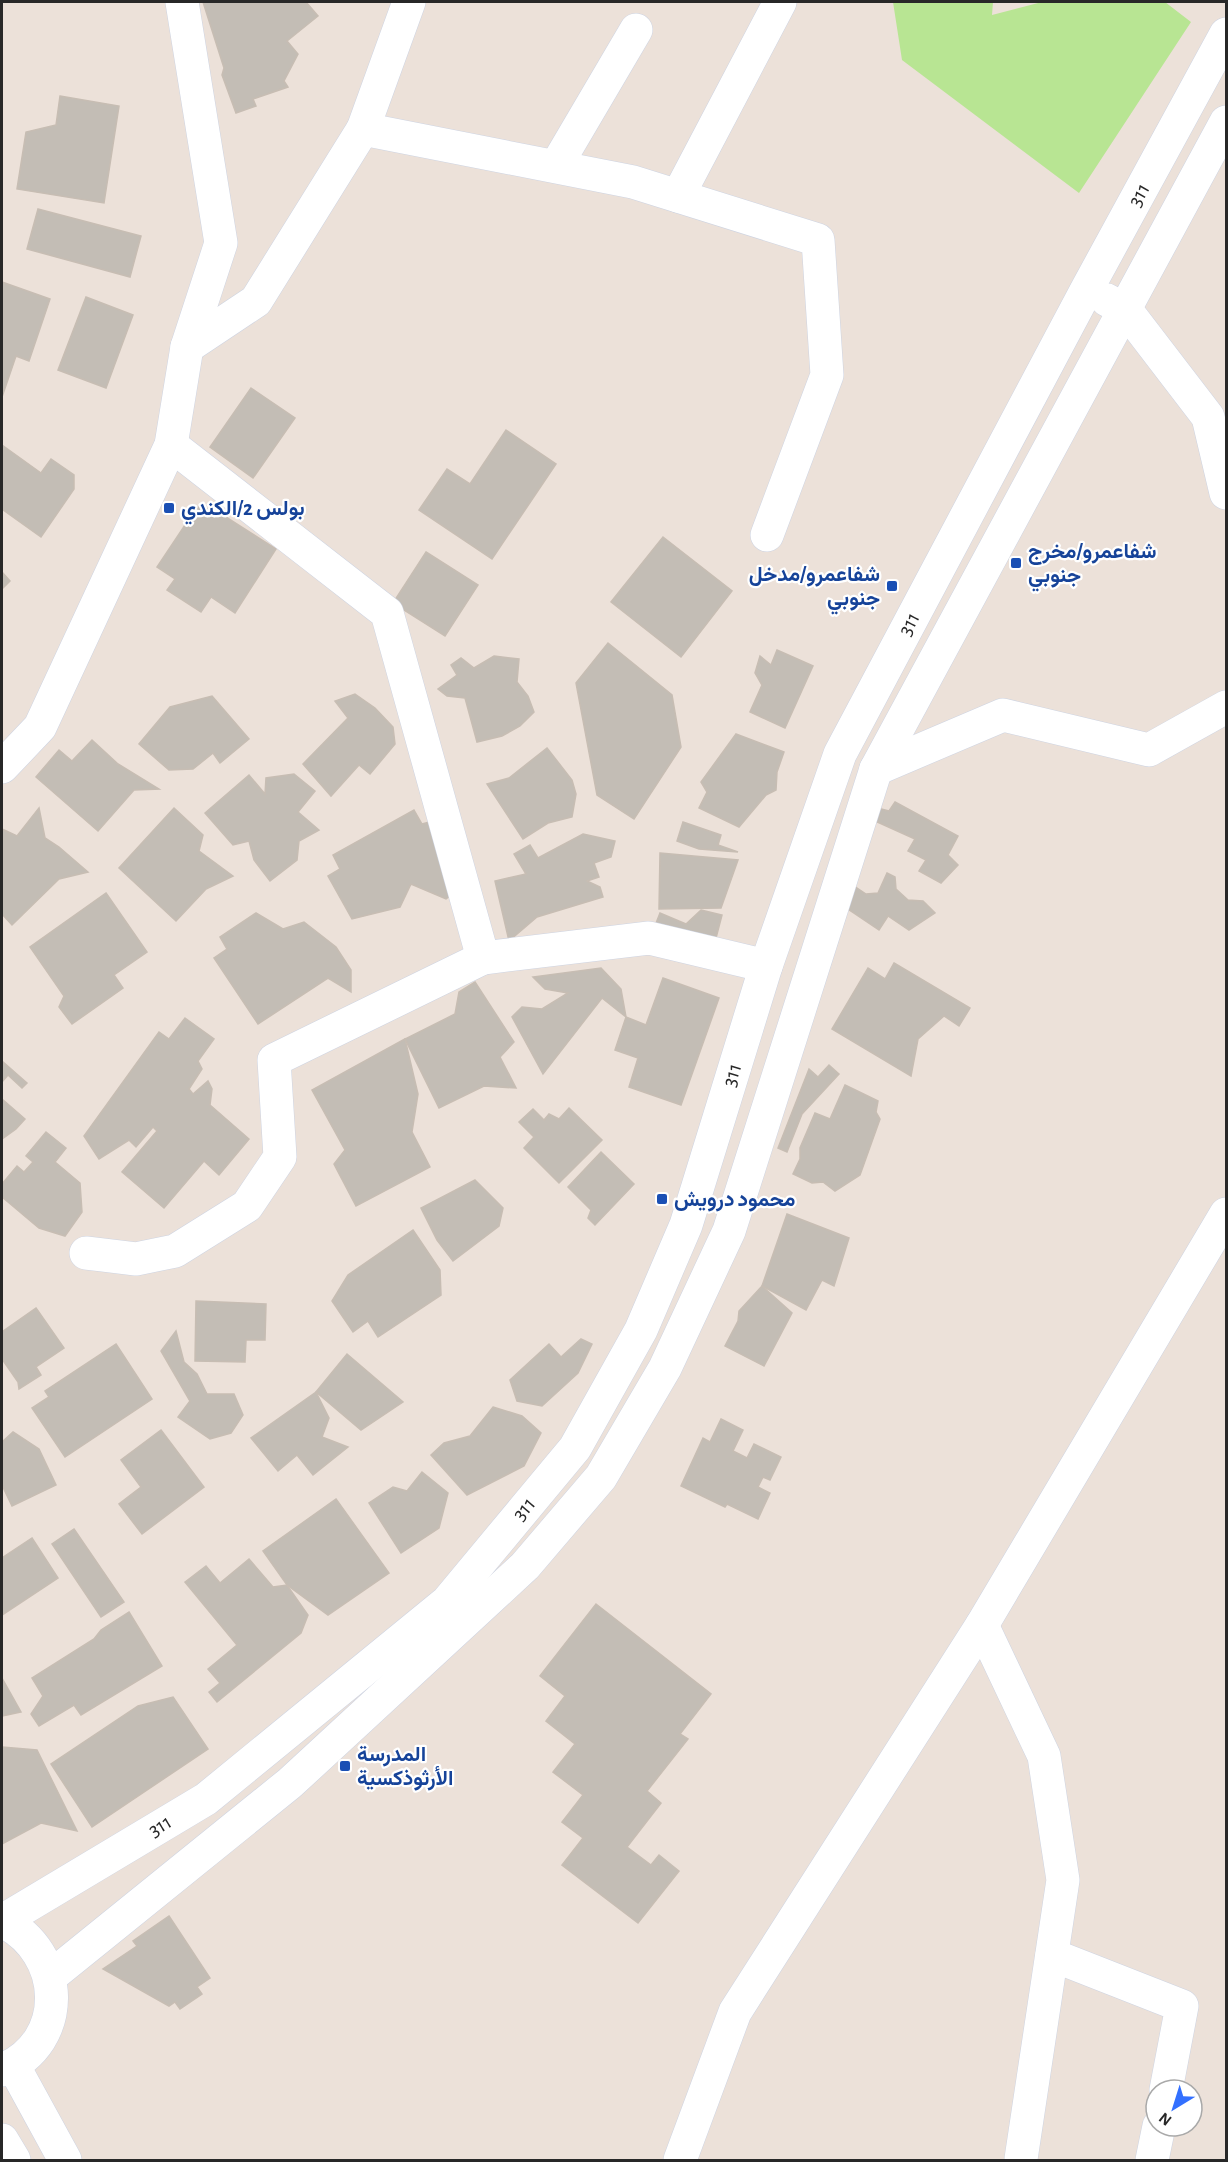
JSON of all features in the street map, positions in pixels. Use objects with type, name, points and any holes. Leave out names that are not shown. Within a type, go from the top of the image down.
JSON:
[{"type":"street","points":[[2,766],[40,727],[171,445],[187,347],[221,243],[182,2]]},
{"type":"street","points":[[187,347],[256,301],[363,129],[409,2]]},
{"type":"street","points":[[678,196],[780,2]]},
{"type":"street","points":[[556,166],[636,30]]},
{"type":"street","name":"311","points":[[2,1921],[206,1799],[447,1602],[575,1448],[641,1330],[686,1226],[766,966],[840,754],[1087,289],[1227,34]]},
{"type":"street","name":"311","points":[[50,1977],[290,1783],[525,1566],[601,1477],[665,1368],[729,1231],[876,769],[1227,122]]},
{"type":"street","points":[[363,129],[633,182],[818,240],[827,375],[767,535]]},
{"type":"street","points":[[1087,289],[1126,310],[1217,411],[1227,493]]},
{"type":"street","points":[[171,445],[387,612],[483,958]]},
{"type":"street","points":[[876,769],[1003,715],[1149,750],[1227,707]]},
{"type":"street","points":[[86,1253],[136,1259],[175,1251],[247,1206],[280,1157],[274,1060],[483,958],[649,938],[766,966]]},
{"type":"street","points":[[680,2160],[735,2012],[982,1625],[1227,1214]]},
{"type":"street","points":[[982,1625],[1044,1756],[1063,1880],[1021,2159]]},
{"type":"street","points":[[2,1921],[19,1930],[38,1951],[50,1977],[52,1994],[48,2022],[34,2047],[7,2068],[65,2160]]},
{"type":"street","points":[[1052,1955],[1182,2007],[1168,2078]]},
{"type":"street","points":[[1152,2160],[1157,2138]]},
{"type":"street","points":[[2,2140],[14,2160]]},
{"type":"green space","points":[[893,2],[993,2],[992,15],[1042,2],[1165,2],[1191,22],[1079,193],[902,60]]},
{"type":"building","points":[[203,2],[306,2],[318,16],[287,41],[298,54],[284,81],[288,87],[253,99],[256,106],[236,113],[222,75],[224,68]]},
{"type":"building","points":[[60,96],[119,106],[104,203],[17,189],[26,132],[56,125]]},
{"type":"building","points":[[38,209],[141,236],[130,277],[27,249]]},
{"type":"building","points":[[2,282],[50,299],[29,361],[16,356],[2,397]]},
{"type":"building","points":[[86,297],[133,315],[106,388],[58,370]]},
{"type":"building","points":[[251,388],[295,418],[253,478],[210,447]]},
{"type":"building","points":[[506,430],[556,464],[492,559],[419,510],[447,469],[470,484]]},
{"type":"building","points":[[2,445],[41,473],[51,459],[74,475],[74,489],[41,537],[2,509]]},
{"type":"building","points":[[197,507],[215,510],[276,549],[235,613],[211,597],[201,612],[167,590],[175,579],[157,567]]},
{"type":"building","points":[[663,537],[732,591],[681,657],[611,602]]},
{"type":"building","points":[[426,552],[478,585],[445,636],[393,603]]},
{"type":"building","points":[[2,572],[10,581],[2,589]]},
{"type":"building","points":[[608,643],[672,695],[681,747],[634,819],[597,795],[576,683]]},
{"type":"building","points":[[777,650],[813,666],[785,728],[750,712],[762,685],[755,673],[760,656],[771,665]]},
{"type":"building","points":[[494,656],[519,659],[517,682],[528,696],[534,712],[520,726],[502,736],[477,742],[465,698],[447,696],[438,689],[457,675],[451,665],[461,658],[474,668]]},
{"type":"building","points":[[355,694],[375,708],[393,727],[395,744],[370,774],[359,765],[331,796],[303,764],[348,718],[335,701]]},
{"type":"building","points":[[212,696],[249,739],[220,763],[213,753],[193,769],[169,770],[139,744],[170,707]]},
{"type":"building","points":[[736,734],[784,752],[777,772],[776,790],[766,795],[739,827],[699,808],[707,792],[701,782]]},
{"type":"building","points":[[92,740],[118,764],[159,789],[134,790],[98,831],[36,777],[59,750],[72,761]]},
{"type":"building","points":[[547,748],[572,780],[576,794],[572,817],[548,823],[523,839],[487,784],[509,778]]},
{"type":"building","points":[[294,774],[315,791],[298,812],[319,830],[299,841],[297,860],[270,881],[254,860],[249,841],[233,845],[205,813],[249,775],[265,794],[266,778]]},
{"type":"building","points":[[895,802],[958,836],[948,855],[958,865],[941,883],[919,871],[926,860],[908,851],[915,839],[873,820],[877,808],[889,811]]},
{"type":"building","points":[[39,808],[45,838],[88,872],[59,879],[12,925],[2,914],[2,829],[17,836]]},
{"type":"building","points":[[174,808],[203,835],[199,851],[233,876],[206,889],[176,921],[119,868]]},
{"type":"building","points":[[414,810],[422,824],[437,820],[455,892],[446,899],[411,884],[400,907],[352,919],[328,876],[340,869],[333,855]]},
{"type":"building","points":[[683,822],[721,835],[718,845],[738,852],[699,849],[677,841]]},
{"type":"building","points":[[583,834],[615,841],[611,857],[594,863],[599,877],[587,881],[600,887],[603,897],[537,917],[509,941],[495,881],[526,874],[514,854],[530,845],[538,858]]},
{"type":"building","points":[[660,853],[738,860],[721,908],[659,909]]},
{"type":"building","points":[[887,873],[895,877],[896,889],[908,900],[923,901],[935,913],[909,930],[888,916],[879,930],[842,905],[854,886],[866,894],[878,893]]},
{"type":"building","points":[[106,893],[147,952],[114,975],[123,988],[72,1024],[59,1007],[64,996],[30,947]]},
{"type":"building","points":[[701,910],[722,915],[715,942],[653,931],[660,913],[686,924]]},
{"type":"building","points":[[256,913],[283,929],[304,922],[336,947],[351,970],[351,992],[328,978],[258,1024],[214,958],[227,949],[220,937]]},
{"type":"building","points":[[894,963],[970,1008],[959,1026],[944,1016],[918,1039],[911,1076],[832,1029],[868,968],[885,979]]},
{"type":"building","points":[[601,968],[621,989],[626,1017],[602,998],[543,1074],[512,1017],[522,1007],[542,1009],[568,993],[545,989],[533,977]]},
{"type":"building","points":[[663,978],[719,998],[681,1105],[629,1087],[638,1058],[615,1050],[626,1017],[646,1025]]},
{"type":"building","points":[[475,982],[514,1042],[500,1057],[516,1088],[484,1086],[439,1108],[405,1039],[455,1014],[459,992]]},
{"type":"building","points":[[185,1018],[214,1039],[198,1061],[202,1069],[189,1089],[193,1094],[208,1081],[212,1089],[210,1105],[249,1139],[219,1175],[204,1161],[164,1208],[122,1172],[157,1131],[153,1127],[136,1147],[129,1140],[99,1159],[84,1136],[159,1032],[169,1039]]},
{"type":"building","points":[[405,1039],[418,1094],[412,1132],[430,1167],[356,1206],[334,1164],[345,1150],[312,1090]]},
{"type":"building","points":[[2,1061],[27,1083],[22,1088],[8,1075],[2,1082]]},
{"type":"building","points":[[829,1065],[839,1074],[802,1114],[787,1152],[778,1148],[809,1069],[818,1077]]},
{"type":"building","points":[[845,1085],[878,1101],[876,1112],[880,1119],[860,1175],[835,1191],[823,1182],[812,1183],[793,1174],[800,1159],[800,1148],[815,1113],[830,1119]]},
{"type":"building","points":[[2,1099],[25,1119],[2,1139]]},
{"type":"building","points":[[569,1108],[602,1140],[559,1183],[524,1148],[534,1137],[519,1122],[533,1109],[544,1120],[549,1114],[559,1119]]},
{"type":"building","points":[[46,1132],[66,1148],[55,1162],[80,1183],[82,1212],[65,1236],[39,1228],[2,1197],[2,1184],[17,1166],[24,1172],[33,1162],[26,1156]]},
{"type":"building","points":[[601,1152],[634,1184],[595,1225],[588,1218],[591,1210],[568,1187]]},
{"type":"building","points":[[475,1180],[503,1208],[499,1226],[453,1261],[437,1240],[421,1208]]},
{"type":"building","points":[[787,1214],[849,1238],[834,1286],[822,1280],[806,1310],[762,1286]]},
{"type":"building","points":[[413,1230],[440,1270],[441,1295],[378,1337],[368,1321],[353,1332],[332,1301],[348,1275]]},
{"type":"building","points":[[762,1286],[792,1313],[764,1366],[725,1346],[738,1321],[739,1311]]},
{"type":"building","points":[[196,1301],[266,1304],[265,1340],[246,1340],[245,1362],[195,1361]]},
{"type":"building","points":[[36,1308],[64,1348],[36,1367],[41,1375],[19,1389],[18,1382],[2,1359],[2,1332]]},
{"type":"building","points":[[176,1331],[184,1362],[197,1374],[207,1394],[234,1394],[243,1415],[231,1433],[210,1439],[178,1417],[190,1401],[161,1351]]},
{"type":"building","points":[[581,1339],[592,1344],[578,1373],[542,1406],[517,1401],[510,1380],[549,1344],[561,1357]]},
{"type":"building","points":[[116,1344],[152,1399],[65,1457],[32,1408],[49,1397],[45,1391]]},
{"type":"building","points":[[347,1354],[403,1402],[361,1430],[316,1392]]},
{"type":"building","points":[[316,1392],[329,1418],[322,1437],[348,1447],[313,1475],[297,1455],[278,1471],[251,1438]]},
{"type":"building","points":[[493,1407],[522,1416],[541,1433],[524,1466],[467,1495],[431,1455],[444,1443],[470,1436]]},
{"type":"building","points":[[721,1419],[743,1430],[733,1451],[747,1458],[754,1444],[781,1457],[770,1480],[763,1477],[758,1487],[770,1493],[758,1519],[727,1504],[725,1507],[681,1486],[703,1438],[710,1442]]},
{"type":"building","points":[[161,1430],[204,1487],[142,1534],[119,1504],[141,1487],[121,1460]]},
{"type":"building","points":[[13,1432],[39,1449],[56,1485],[12,1506],[2,1485],[2,1442]]},
{"type":"building","points":[[422,1472],[448,1493],[439,1528],[401,1553],[369,1503],[393,1487],[407,1491]]},
{"type":"building","points":[[336,1499],[389,1573],[328,1615],[287,1585],[263,1551]]},
{"type":"building","points":[[74,1529],[124,1602],[101,1617],[52,1544]]},
{"type":"building","points":[[32,1538],[58,1578],[2,1615],[2,1558]]},
{"type":"building","points":[[249,1559],[273,1587],[287,1585],[308,1615],[301,1633],[217,1702],[209,1692],[220,1683],[208,1669],[237,1645],[185,1582],[206,1566],[220,1583]]},
{"type":"building","points":[[596,1604],[711,1694],[680,1734],[688,1739],[647,1791],[661,1803],[627,1847],[651,1865],[659,1855],[679,1871],[638,1923],[562,1865],[583,1838],[562,1822],[583,1795],[553,1772],[575,1744],[546,1721],[565,1696],[540,1676]]},
{"type":"building","points":[[129,1612],[162,1666],[81,1715],[74,1705],[39,1726],[31,1714],[43,1696],[32,1678],[94,1639],[101,1630]]},
{"type":"building","points":[[2,1678],[21,1712],[2,1716]]},
{"type":"building","points":[[173,1697],[208,1749],[92,1827],[51,1764],[138,1706]]},
{"type":"building","points":[[2,1747],[37,1750],[77,1831],[41,1823],[2,1844]]},
{"type":"building","points":[[169,1916],[210,1978],[197,1987],[202,1994],[180,2009],[175,2002],[169,2006],[103,1969],[137,1946],[133,1941]]},
{"type":"place","name":"بولس 2/الكندي","points":[[169,508]]},
{"type":"place","name":"شفاعمرو/مخرج جنوبي","points":[[1016,563]]},
{"type":"place","name":"شفاعمرو/مدخل جنوبي","points":[[892,586]]},
{"type":"place","name":"محمود درويش","points":[[662,1199]]},
{"type":"place","name":"المدرسة الأرثوذكسية","points":[[345,1766]]}]
